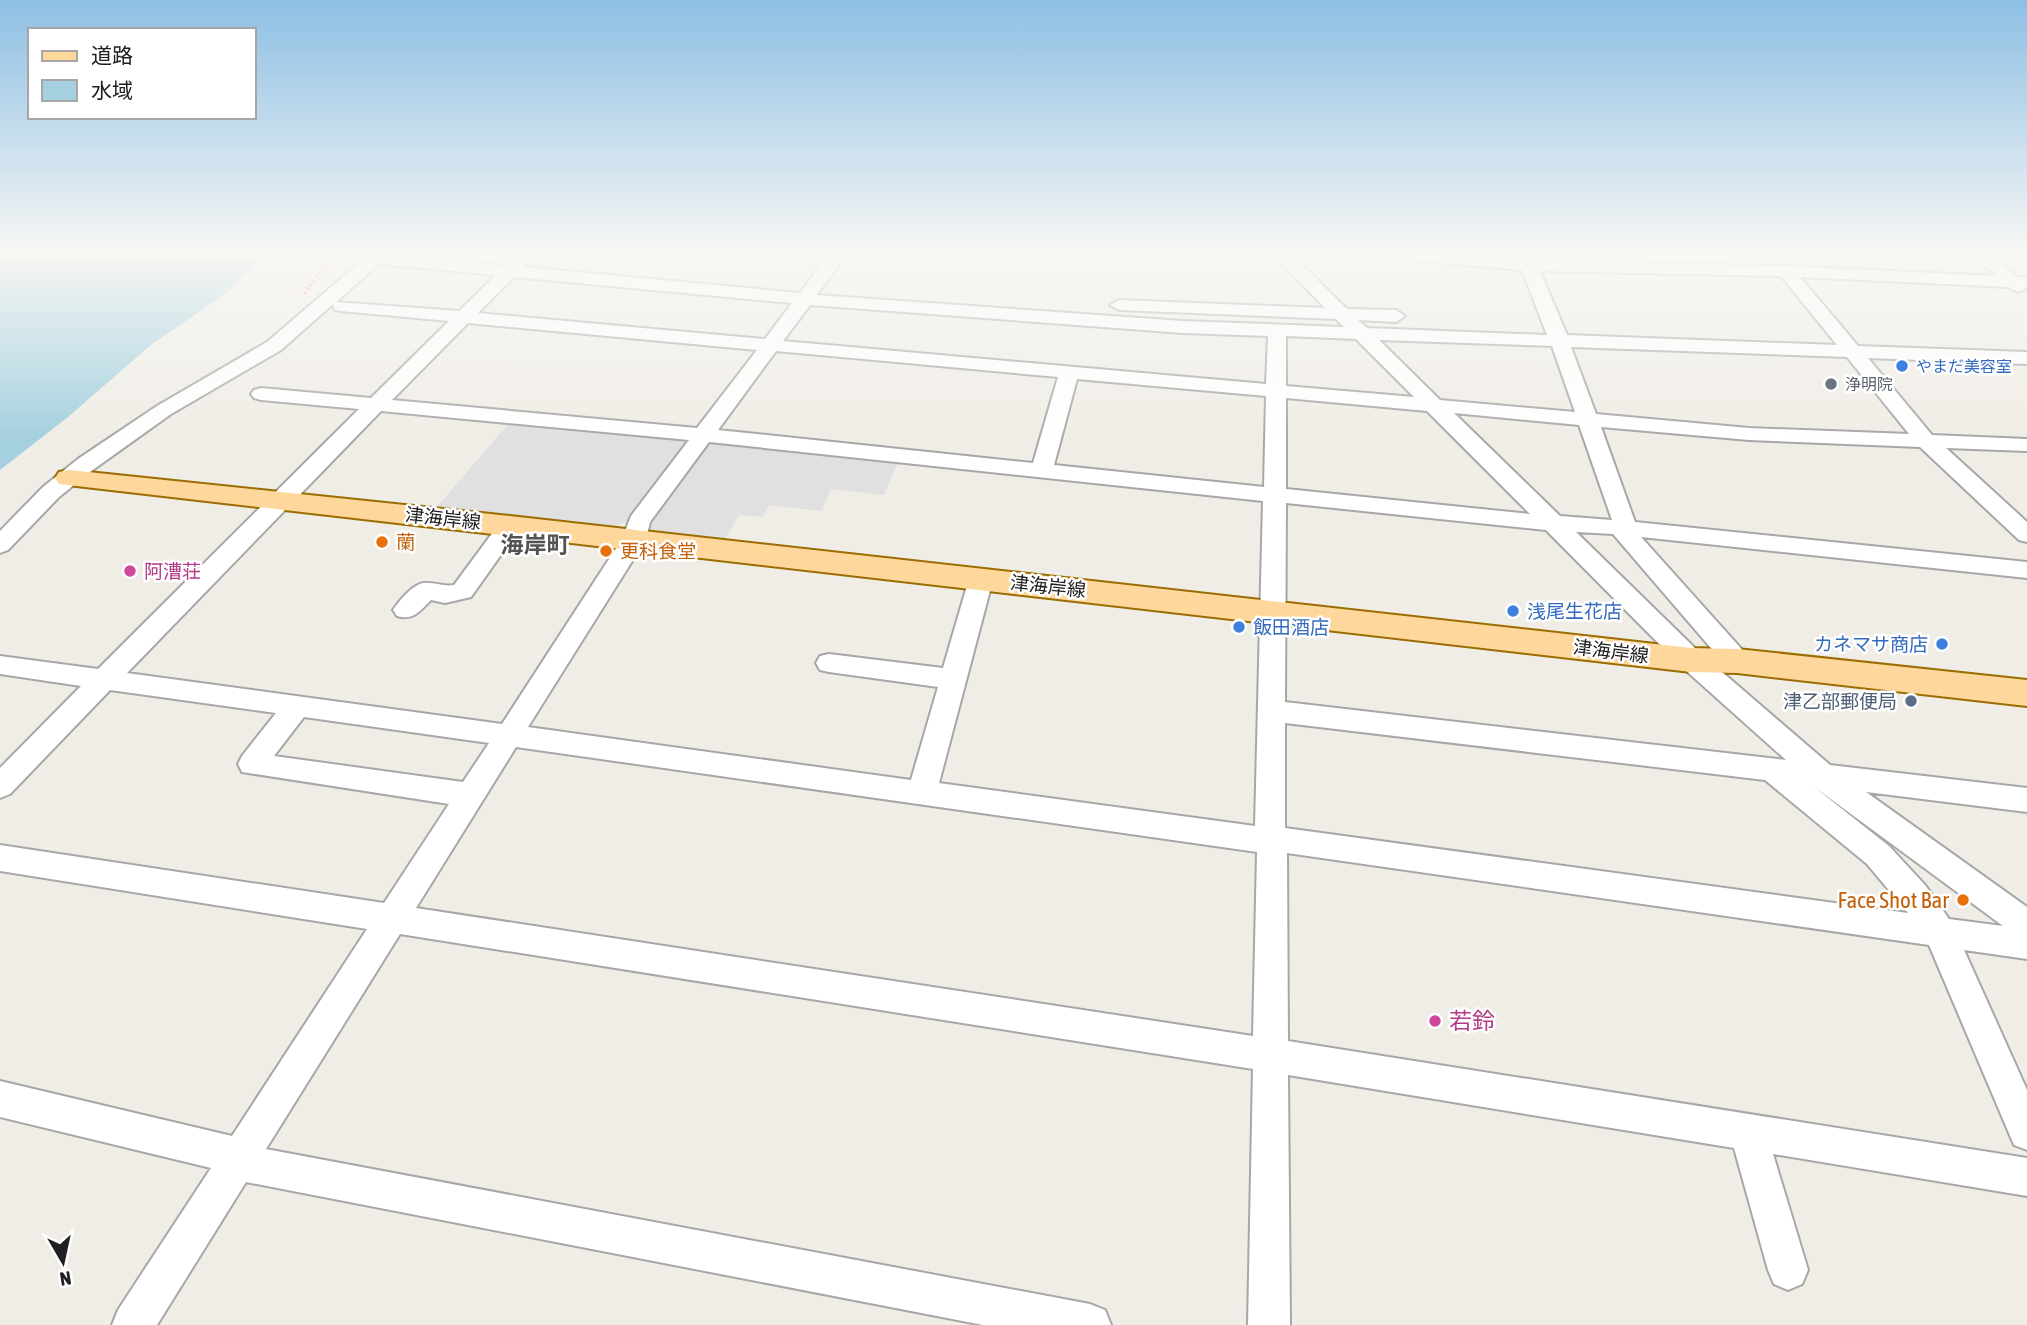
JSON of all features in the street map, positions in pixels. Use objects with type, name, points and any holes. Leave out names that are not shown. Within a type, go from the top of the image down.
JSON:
[{"type":"main road","name":"津海岸線","points":[[69,478],[510,525],[1691,660],[1737,661],[2027,693]]},
{"type":"street","points":[[0,545],[69,478],[164,410],[274,346],[308,315]]},
{"type":"street","points":[[440,315],[1749,434],[2027,445]]},
{"type":"street","points":[[0,786],[280,500],[466,315]]},
{"type":"street","points":[[133,1325],[634,540],[639,521],[793,315]]},
{"type":"street","points":[[1012,315],[1278,332],[1362,333],[1559,328],[1854,351],[2027,358]]},
{"type":"street","points":[[1344,315],[1691,660],[1825,776],[1915,846],[2027,925]]},
{"type":"street","points":[[1378,315],[1420,317]]},
{"type":"street","points":[[1553,315],[1623,528],[1737,661]]},
{"type":"street","points":[[1824,315],[1927,442],[2027,535]]},
{"type":"street","points":[[1525,321],[1559,328]]},
{"type":"street","points":[[1607,324],[2027,341]]},
{"type":"street","points":[[1269,1325],[1270,840],[1278,332]]},
{"type":"street","points":[[1042,470],[1069,372]]},
{"type":"street","points":[[261,394],[704,435],[2027,570]]},
{"type":"street","points":[[1471,515],[1533,503]]},
{"type":"street","points":[[406,610],[426,592],[445,595],[462,591],[510,525]]},
{"type":"street","points":[[922,792],[981,579]]},
{"type":"street","points":[[829,663],[953,680]]},
{"type":"street","points":[[0,665],[2027,944]]},
{"type":"street","points":[[298,706],[252,764],[472,795]]},
{"type":"street","points":[[1273,711],[2027,800]]},
{"type":"street","points":[[1775,772],[1878,856],[1914,895],[1940,933],[2027,1132]]},
{"type":"street","points":[[0,858],[1270,1055],[2027,1177]]},
{"type":"street","points":[[0,1099],[240,1160],[1090,1325]]},
{"type":"street","points":[[1748,1132],[1788,1270]]},
{"type":"shaded area","points":[[512,420],[685,437],[688,443],[630,520],[607,529],[434,510]]},
{"type":"shaded area","points":[[709,440],[899,460],[884,495],[831,489],[821,511],[769,505],[763,517],[739,515],[723,543],[653,536],[647,523]]},
{"type":"water","points":[[0,315],[195,315],[152,344],[68,417],[0,470]]},
{"type":"place","name":"やまだ美容室","points":[[1902,366]]},
{"type":"place","name":"浄明院","points":[[1831,384]]},
{"type":"place","name":"蘭","points":[[382,542]]},
{"type":"place","name":"更科食堂","points":[[606,551]]},
{"type":"place","name":"阿漕荘","points":[[130,571]]},
{"type":"place","name":"浅尾生花店","points":[[1513,611]]},
{"type":"place","name":"飯田酒店","points":[[1239,627]]},
{"type":"place","name":"カネマサ商店","points":[[1942,644]]},
{"type":"place","name":"津乙部郵便局","points":[[1911,701]]},
{"type":"place","name":"Face Shot Bar","points":[[1963,900]]},
{"type":"place","name":"若鈴","points":[[1435,1021]]},
{"type":"district","name":"海岸町","points":[[535,545]]}]
